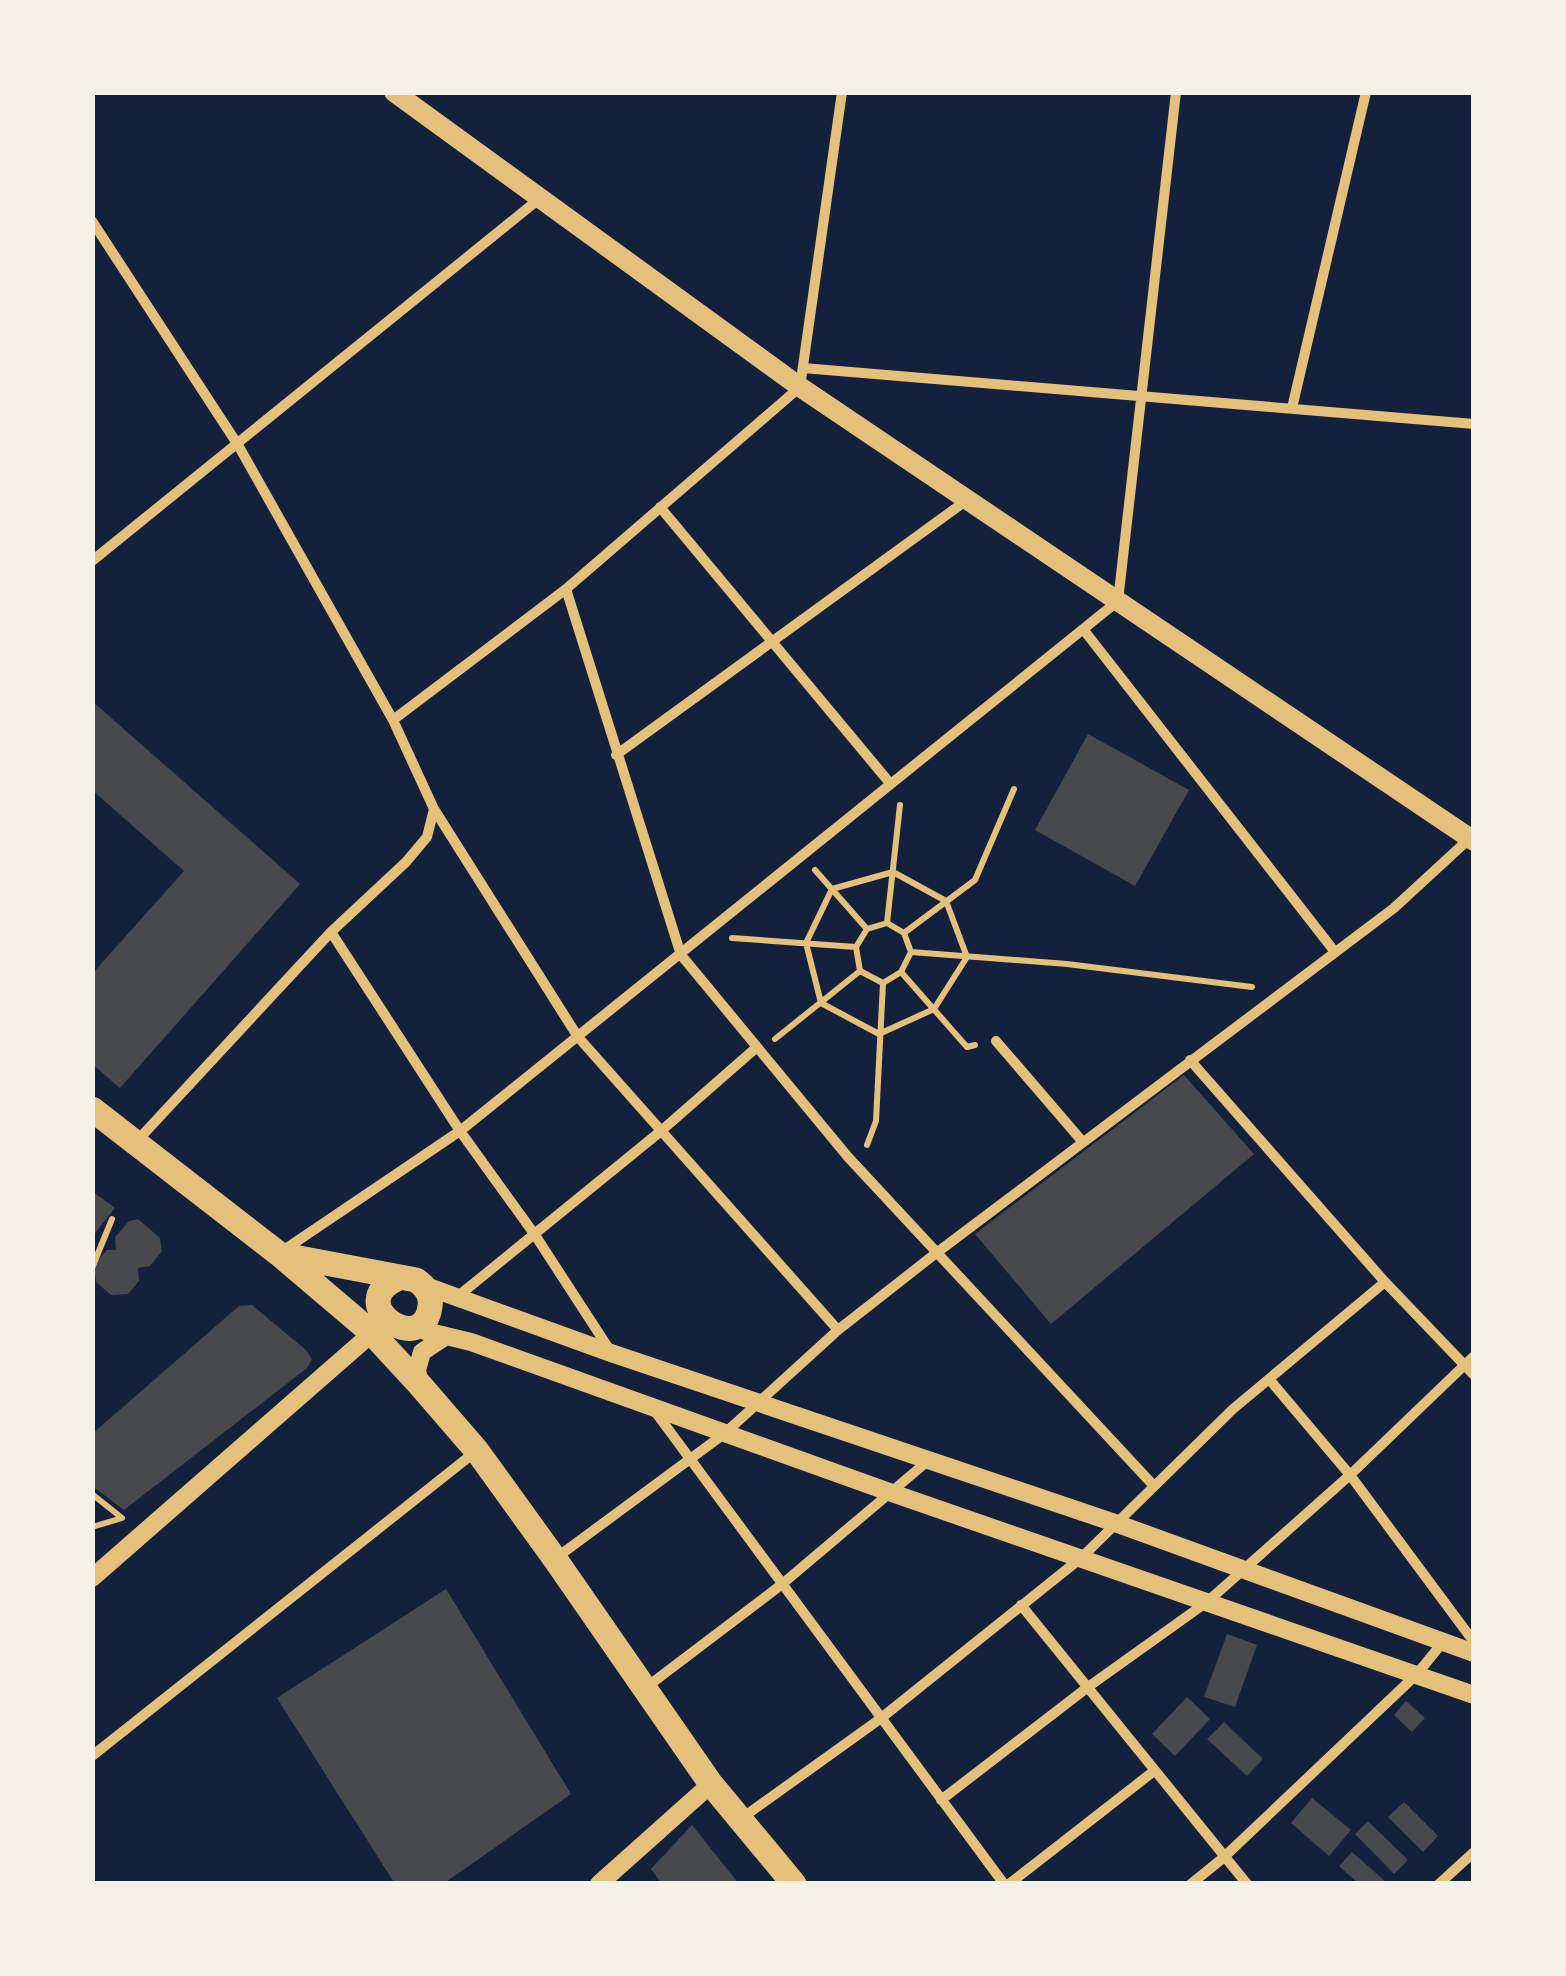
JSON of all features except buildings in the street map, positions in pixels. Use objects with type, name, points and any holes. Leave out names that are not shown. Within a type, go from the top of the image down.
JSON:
[{"type":"main road","points":[[394,92],[540,198],[802,377],[968,500],[1472,837]]},
{"type":"main road","points":[[92,1109],[380,1327],[420,1385],[477,1451],[555,1558],[712,1784],[794,1884]]},
{"type":"main road","points":[[279,1254],[411,1281],[430,1301],[430,1309],[414,1328],[380,1327]]},
{"type":"main road","points":[[380,1327],[381,1293],[385,1286],[411,1281]]},
{"type":"street","points":[[393,720],[566,589],[802,377],[842,92]]},
{"type":"street","points":[[279,1254],[460,1131],[1118,600],[1176,92]]},
{"type":"street","points":[[1292,408],[1366,92]]},
{"type":"street","points":[[92,561],[540,198]]},
{"type":"street","points":[[92,221],[238,445],[393,720],[434,809],[578,1037],[838,1330]]},
{"type":"street","points":[[802,377],[1140,394],[1474,424]]},
{"type":"street","points":[[616,754],[968,500]]},
{"type":"street","points":[[660,508],[889,782]]},
{"type":"street","points":[[566,589],[680,955],[858,1168],[1154,1486]]},
{"type":"street","points":[[1082,629],[1335,952]]},
{"type":"street","points":[[137,1141],[331,932],[428,837],[434,809]]},
{"type":"street","points":[[555,1558],[724,1434],[838,1330],[935,1254],[1394,908],[1472,837]]},
{"type":"street","points":[[331,932],[460,1131],[612,1353]]},
{"type":"street","points":[[996,1041],[1082,1141]]},
{"type":"street","points":[[457,1297],[757,1048]]},
{"type":"street","points":[[1190,1060],[1385,1282],[1474,1376]]},
{"type":"street","points":[[411,1281],[1118,1524],[1474,1653]]},
{"type":"street","points":[[742,1818],[880,1720],[1081,1558],[1233,1409],[1385,1282]]},
{"type":"street","points":[[92,1578],[380,1327]]},
{"type":"street","points":[[414,1328],[471,1342],[892,1494],[1474,1694]]},
{"type":"street","points":[[420,1385],[417,1370],[422,1352],[446,1336]]},
{"type":"street","points":[[941,1800],[1207,1602],[1350,1476],[1474,1356]]},
{"type":"street","points":[[1269,1379],[1350,1476],[1474,1642]]},
{"type":"street","points":[[653,1409],[880,1720],[1007,1884],[1154,1771]]},
{"type":"street","points":[[92,1756],[477,1451]]},
{"type":"street","points":[[644,1690],[781,1585],[928,1460]]},
{"type":"street","points":[[1021,1604],[1247,1884]]},
{"type":"street","points":[[1191,1884],[1416,1674],[1444,1642]]},
{"type":"street","points":[[600,1884],[712,1784]]},
{"type":"street","points":[[1439,1884],[1474,1852]]},
{"type":"path","points":[[887,923],[900,801],[889,782]]},
{"type":"path","points":[[904,933],[975,880],[1014,790]]},
{"type":"path","points":[[802,854],[867,929]]},
{"type":"path","points":[[878,1034],[821,1003],[806,943],[832,889],[892,872],[946,901],[968,957]]},
{"type":"path","points":[[860,971],[856,947],[867,929],[887,923],[904,933],[911,952],[902,972],[882,983]]},
{"type":"path","points":[[703,936],[856,947]]},
{"type":"path","points":[[911,952],[1067,964],[1283,991]]},
{"type":"path","points":[[878,1034],[934,1010],[968,957]]},
{"type":"path","points":[[757,1048],[782,1035],[860,971]]},
{"type":"path","points":[[860,971],[882,983]]},
{"type":"path","points":[[902,972],[966,1047],[996,1041]]},
{"type":"path","points":[[858,1168],[876,1121],[882,983]]},
{"type":"path","points":[[92,1268],[112,1219]]},
{"type":"path","points":[[92,1494],[122,1518],[92,1527]]}]
